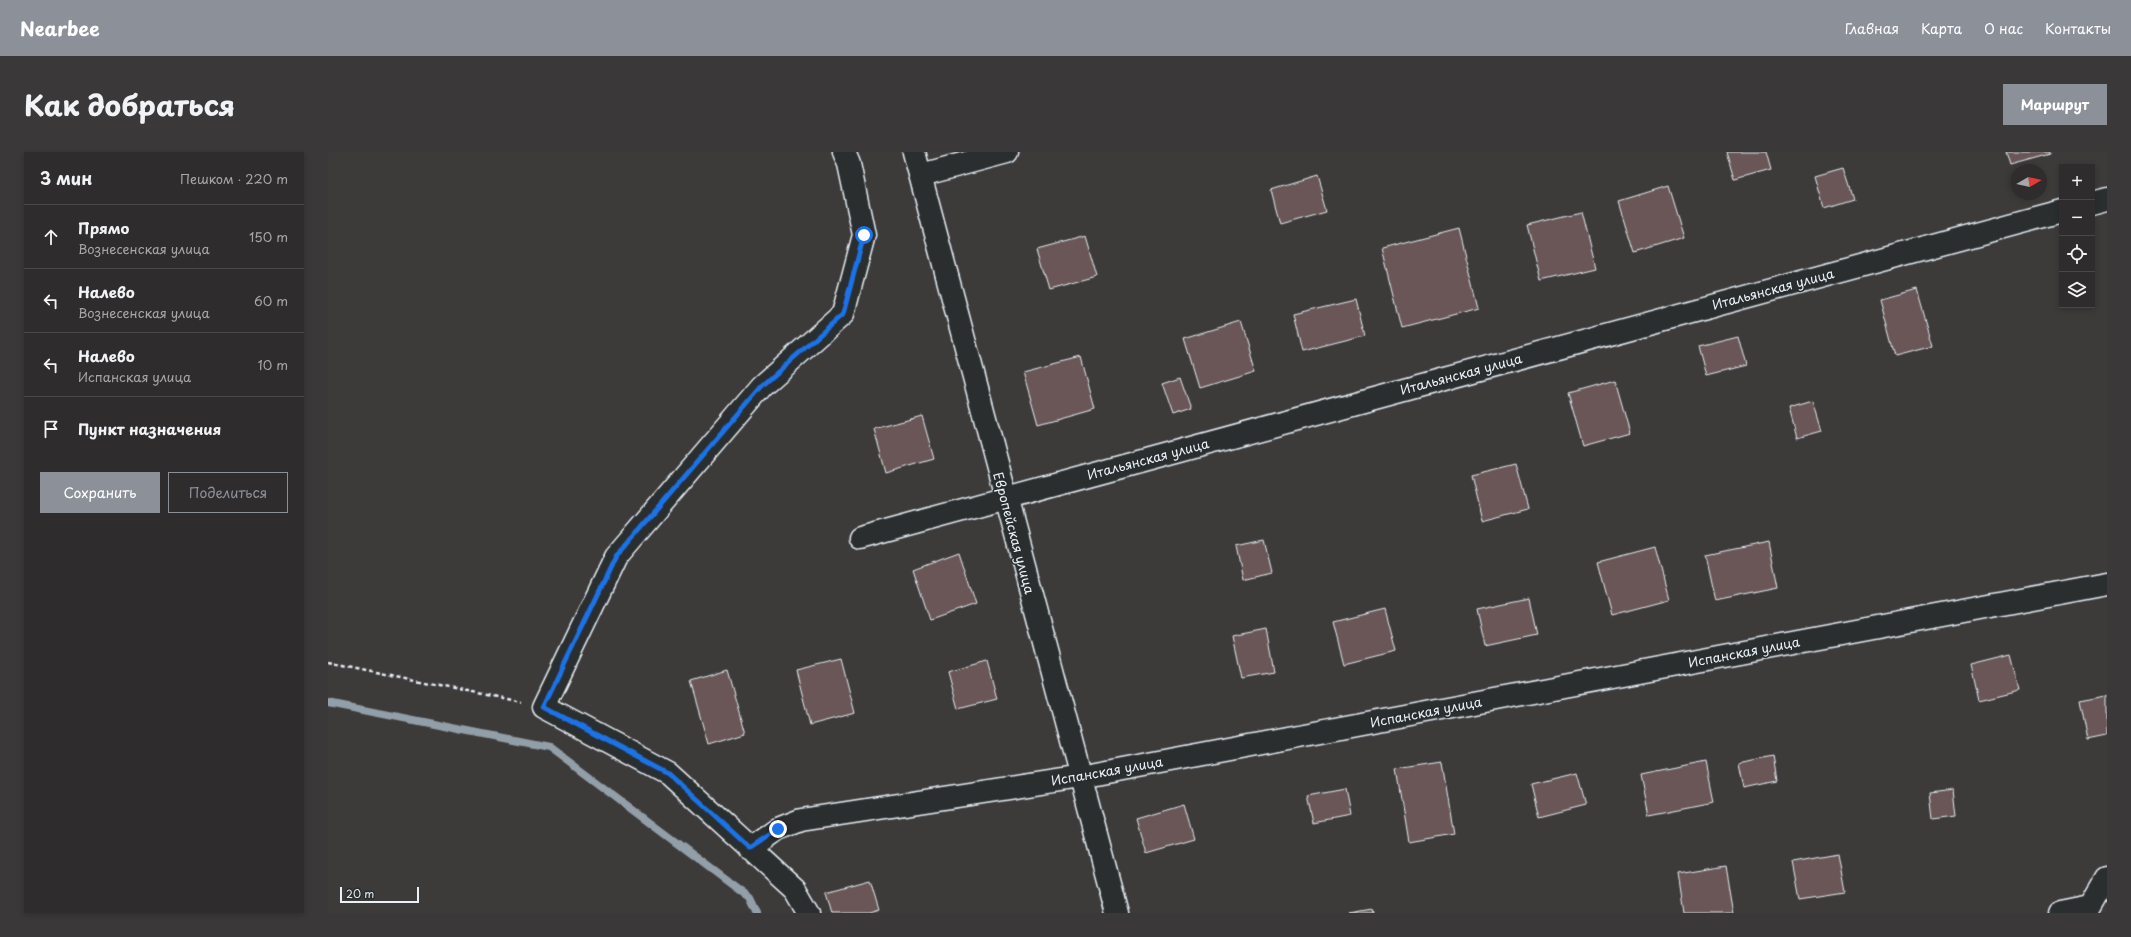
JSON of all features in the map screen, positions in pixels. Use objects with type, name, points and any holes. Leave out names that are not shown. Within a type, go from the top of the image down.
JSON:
[{"type":"street","points":[[809,913],[795,889],[668,773],[544,707],[616,557],[762,386],[843,314],[864,235],[849,164],[844,152]]},
{"type":"street","name":"Европейская улица","points":[[914,152],[1116,913]]},
{"type":"street","points":[[921,176],[1007,152]]},
{"type":"street","points":[[2095,202],[2107,199]]},
{"type":"street","name":"Итальянская улица","points":[[860,538],[2059,212]]},
{"type":"street","name":"Испанская улица","points":[[750,848],[778,829],[801,820],[1080,777],[2107,584]]},
{"type":"street","points":[[2060,913],[2088,910],[2107,878]]},
{"type":"path","points":[[328,662],[544,707]]},
{"type":"building","points":[[1727,152],[1766,152],[1771,170],[1735,180]]},
{"type":"building","points":[[2006,152],[2050,152],[2050,154],[2010,165]]},
{"type":"building","points":[[1843,168],[1853,199],[1824,208],[1815,176]]},
{"type":"building","points":[[1317,176],[1327,210],[1280,223],[1271,190]]},
{"type":"building","points":[[1668,186],[1684,238],[1635,253],[1619,201]]},
{"type":"building","points":[[1581,212],[1595,268],[1541,281],[1527,225]]},
{"type":"building","points":[[1459,228],[1479,308],[1402,328],[1382,248]]},
{"type":"building","points":[[1085,236],[1097,277],[1049,290],[1037,249]]},
{"type":"building","points":[[1917,290],[1933,346],[1895,356],[1880,300]]},
{"type":"building","points":[[1356,299],[1365,336],[1302,352],[1293,314]]},
{"type":"building","points":[[1241,322],[1256,371],[1200,388],[1185,339]]},
{"type":"building","points":[[1738,336],[1746,366],[1706,376],[1698,346]]},
{"type":"building","points":[[1081,357],[1095,409],[1038,425],[1023,372]]},
{"type":"building","points":[[1180,377],[1191,409],[1173,415],[1162,383]]},
{"type":"building","points":[[1615,380],[1630,433],[1583,446],[1568,393]]},
{"type":"building","points":[[1813,401],[1822,431],[1797,438],[1789,408]]},
{"type":"building","points":[[922,416],[934,459],[886,473],[874,429]]},
{"type":"building","points":[[1516,464],[1528,509],[1482,521],[1471,475]]},
{"type":"building","points":[[1264,540],[1272,573],[1243,580],[1236,546]]},
{"type":"building","points":[[1769,542],[1778,588],[1715,601],[1705,555]]},
{"type":"building","points":[[1655,547],[1669,600],[1612,615],[1598,562]]},
{"type":"building","points":[[959,552],[976,604],[930,620],[913,569]]},
{"type":"building","points":[[1529,598],[1537,635],[1485,646],[1477,609]]},
{"type":"building","points":[[1385,609],[1396,651],[1344,664],[1333,622]]},
{"type":"building","points":[[1266,629],[1274,672],[1241,678],[1232,636]]},
{"type":"building","points":[[2011,655],[2020,690],[1979,700],[1971,665]]},
{"type":"building","points":[[841,659],[855,713],[810,725],[796,670]]},
{"type":"building","points":[[987,661],[997,699],[958,709],[948,672]]},
{"type":"building","points":[[727,670],[745,733],[709,744],[691,681]]},
{"type":"building","points":[[2107,695],[2107,736],[2088,740],[2080,700]]},
{"type":"building","points":[[1773,756],[1777,781],[1744,788],[1739,763]]},
{"type":"building","points":[[1442,762],[1454,834],[1409,842],[1397,769]]},
{"type":"building","points":[[1706,762],[1714,802],[1649,815],[1641,775]]},
{"type":"building","points":[[1577,773],[1586,805],[1539,817],[1531,784]]},
{"type":"building","points":[[1345,789],[1350,816],[1314,823],[1308,796]]},
{"type":"building","points":[[1953,790],[1956,816],[1933,819],[1930,793]]},
{"type":"building","points":[[1184,804],[1194,839],[1146,853],[1136,818]]},
{"type":"building","points":[[1838,854],[1845,892],[1800,899],[1793,862]]},
{"type":"building","points":[[1726,866],[1734,913],[1684,913],[1678,874]]},
{"type":"building","points":[[870,880],[879,910],[869,913],[832,913],[826,892]]},
{"type":"building","points":[[1372,909],[1373,913],[1349,913]]},
{"type":"waterway","points":[[328,703],[549,747],[750,898],[757,913]]},
{"type":"route","points":[[778,829],[750,848],[668,773],[544,707],[616,557],[762,386],[843,314],[864,235]]}]
